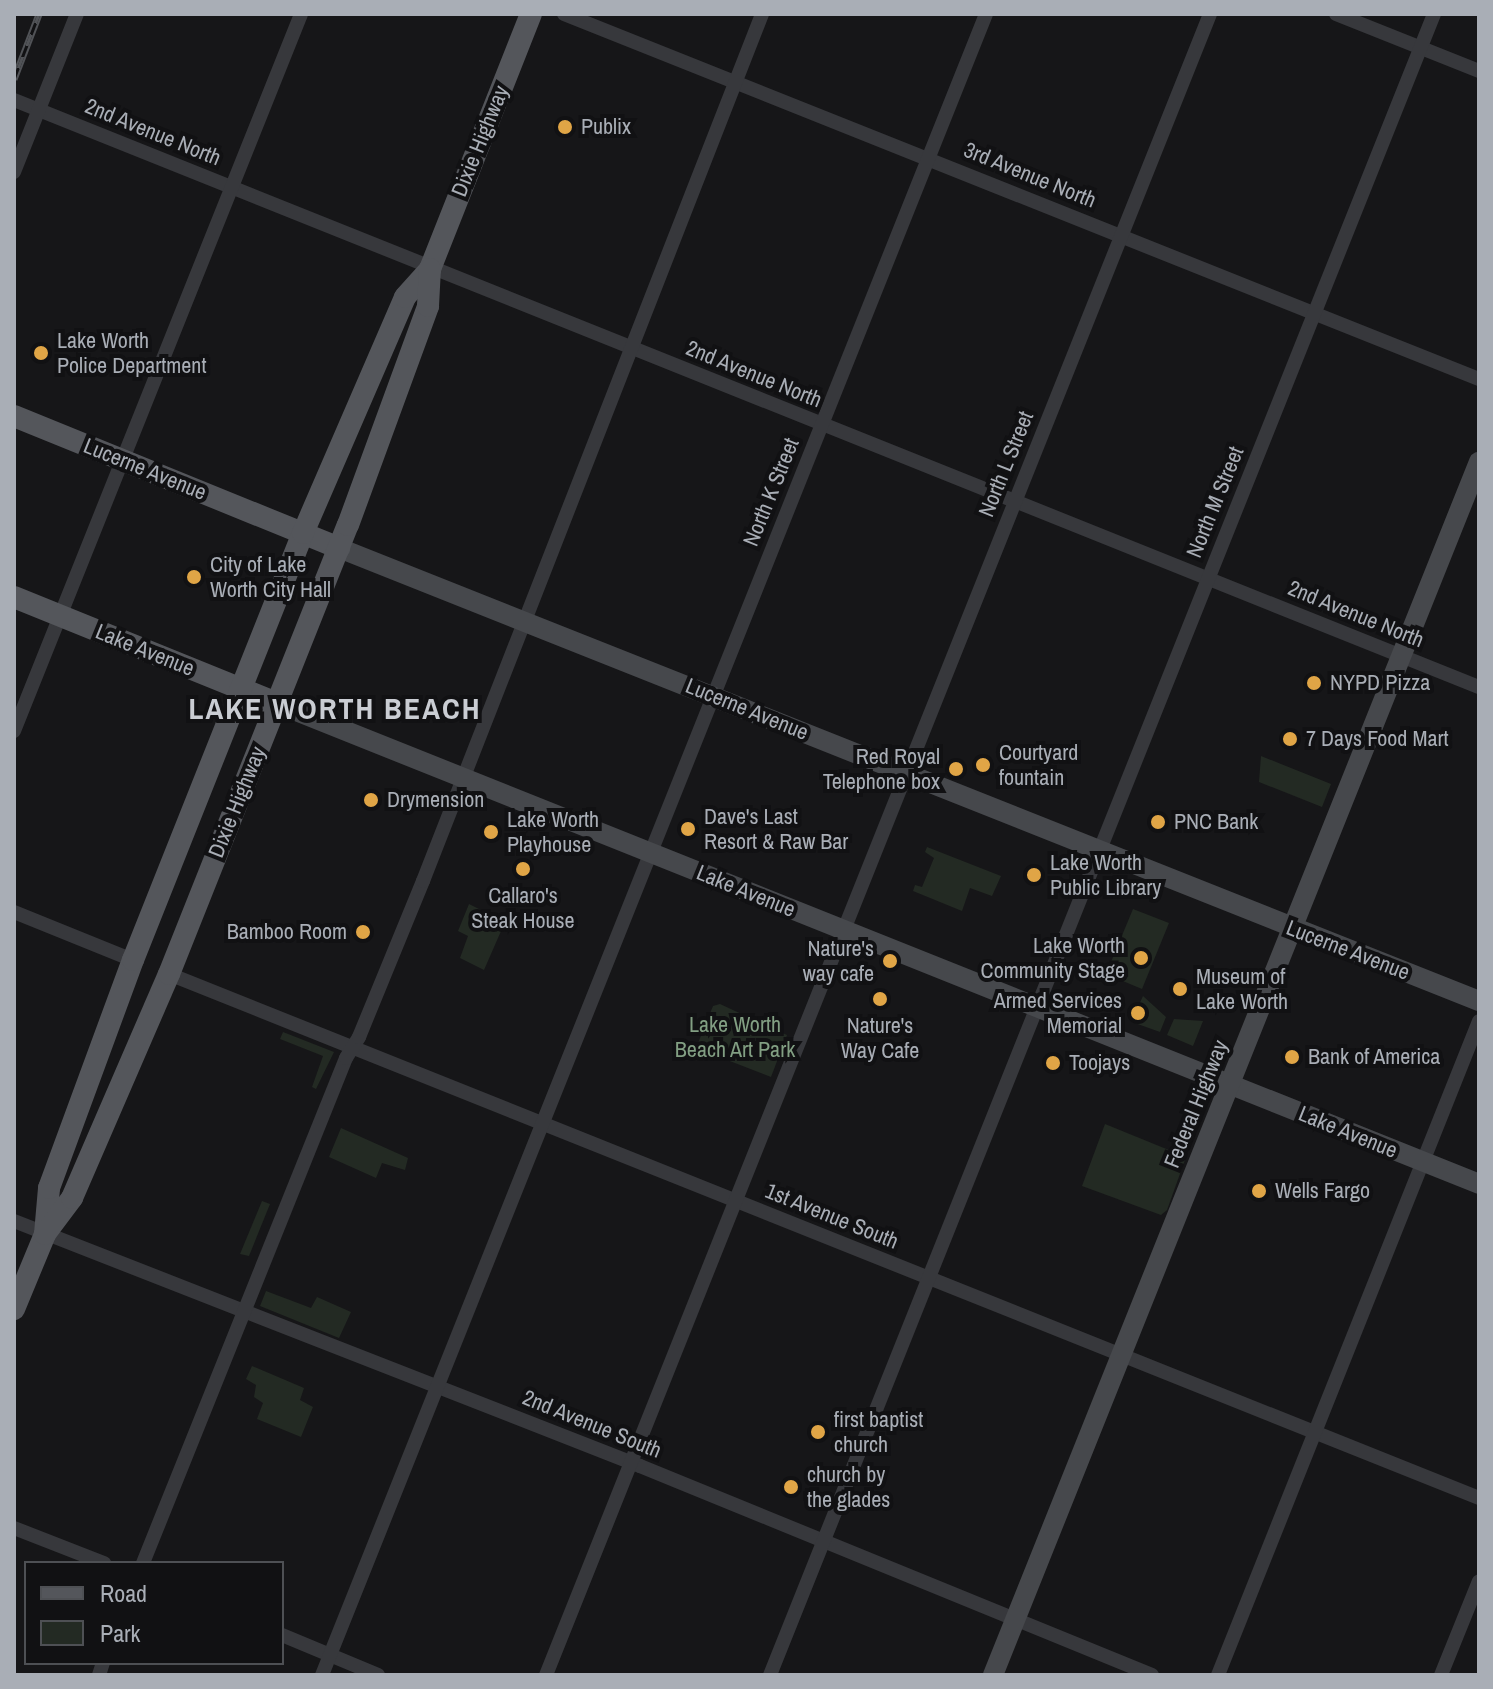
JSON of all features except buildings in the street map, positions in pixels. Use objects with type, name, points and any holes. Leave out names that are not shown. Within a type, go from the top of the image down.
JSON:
[{"type":"main road","name":"Dixie Highway","points":[[14,1309],[45,1234],[72,1198],[169,974],[339,548],[428,306],[430,269],[531,14]]},
{"type":"main road","name":"Dixie Highway","points":[[45,1234],[49,1188],[133,960],[303,533],[405,297],[430,269]]},
{"type":"main road","name":"Lucerne Avenue","points":[[14,416],[1292,929],[1479,1001]]},
{"type":"main road","name":"Federal Highway","points":[[993,1675],[1479,462]]},
{"type":"main road","name":"Lake Avenue","points":[[14,597],[1479,1184]]},
{"type":"street","points":[[14,172],[77,14]]},
{"type":"street","points":[[14,731],[301,14]]},
{"type":"street","name":"3rd Avenue North","points":[[564,14],[1479,379]]},
{"type":"street","points":[[144,1561],[243,1310],[464,779],[762,14]]},
{"type":"street","name":"North K Street","points":[[322,1675],[986,14]]},
{"type":"street","name":"North L Street","points":[[546,1675],[1210,14]]},
{"type":"street","points":[[1336,14],[1479,71]]},
{"type":"street","name":"North M Street","points":[[770,1675],[1434,14]]},
{"type":"street","name":"2nd Avenue North","points":[[14,100],[1479,687]]},
{"type":"street","points":[[14,912],[133,960]]},
{"type":"street","name":"1st Avenue South","points":[[169,974],[1479,1498]]},
{"type":"street","points":[[1218,1675],[1479,1021]]},
{"type":"street","name":"2nd Avenue South","points":[[14,1221],[631,1464],[1152,1675]]},
{"type":"street","points":[[14,1528],[99,1561]]},
{"type":"street","points":[[1441,1675],[1479,1581]]},
{"type":"street","points":[[284,1636],[378,1675]]},
{"type":"green space","points":[[1261,756],[1331,784],[1322,807],[1259,782]]},
{"type":"green space","points":[[927,847],[1001,876],[992,896],[970,888],[962,911],[913,891],[915,885],[922,887],[934,858],[925,852]]},
{"type":"green space","points":[[469,904],[505,922],[484,970],[460,958],[468,936],[458,931]]},
{"type":"green space","points":[[1133,909],[1169,923],[1142,989],[1106,974]]},
{"type":"green space","points":[[1143,996],[1166,1017],[1160,1032],[1132,1022],[1134,1017],[1140,1018],[1143,1011],[1137,1009]]},
{"type":"green space","name":"Lake Worth Beach Art Park","points":[[720,1004],[787,1035],[771,1077],[696,1048],[713,1006]]},
{"type":"green space","points":[[1174,1019],[1203,1021],[1193,1046],[1167,1035]]},
{"type":"green space","points":[[283,1032],[334,1052],[316,1089],[312,1087],[323,1056],[280,1039]]},
{"type":"green space","points":[[1105,1124],[1186,1157],[1167,1210],[1161,1215],[1082,1186]]},
{"type":"green space","points":[[341,1128],[408,1158],[405,1170],[382,1163],[376,1178],[329,1157]]},
{"type":"green space","points":[[262,1201],[270,1204],[249,1256],[240,1254]]},
{"type":"green space","points":[[266,1291],[311,1308],[317,1297],[351,1312],[339,1338],[260,1306]]},
{"type":"green space","points":[[252,1366],[304,1388],[300,1400],[313,1407],[301,1437],[257,1419],[263,1403],[254,1397],[256,1385],[246,1379]]},
{"type":"railway","points":[[14,79],[39,14]]},
{"type":"place","name":"Publix","points":[[565,127]]},
{"type":"place","name":"Lake Worth Police Department","points":[[41,353]]},
{"type":"place","name":"City of Lake Worth City Hall","points":[[194,577]]},
{"type":"place","name":"NYPD Pizza","points":[[1314,683]]},
{"type":"place","name":"7 Days Food Mart","points":[[1290,739]]},
{"type":"place","name":"Courtyard fountain","points":[[983,765]]},
{"type":"place","name":"Red Royal Telephone box","points":[[956,769]]},
{"type":"place","name":"Drymension","points":[[371,800]]},
{"type":"place","name":"PNC Bank","points":[[1158,822]]},
{"type":"place","name":"Dave's Last Resort & Raw Bar","points":[[688,829]]},
{"type":"place","name":"Lake Worth Playhouse","points":[[491,832]]},
{"type":"place","name":"Callaro's Steak House","points":[[523,869]]},
{"type":"place","name":"Lake Worth Public Library","points":[[1034,875]]},
{"type":"place","name":"Bamboo Room","points":[[363,932]]},
{"type":"place","name":"Lake Worth Community Stage","points":[[1141,958]]},
{"type":"place","name":"Nature's way cafe","points":[[890,961]]},
{"type":"place","name":"Museum of Lake Worth","points":[[1180,989]]},
{"type":"place","name":"Nature's Way Cafe","points":[[880,999]]},
{"type":"place","name":"Armed Services Memorial","points":[[1138,1013]]},
{"type":"place","name":"Bank of America","points":[[1292,1057]]},
{"type":"place","name":"Toojays","points":[[1053,1063]]},
{"type":"place","name":"Wells Fargo","points":[[1259,1191]]},
{"type":"place","name":"first baptist church","points":[[818,1432]]},
{"type":"place","name":"church by the glades","points":[[791,1487]]},
{"type":"district","name":"LAKE WORTH BEACH","points":[[335,708]]}]
